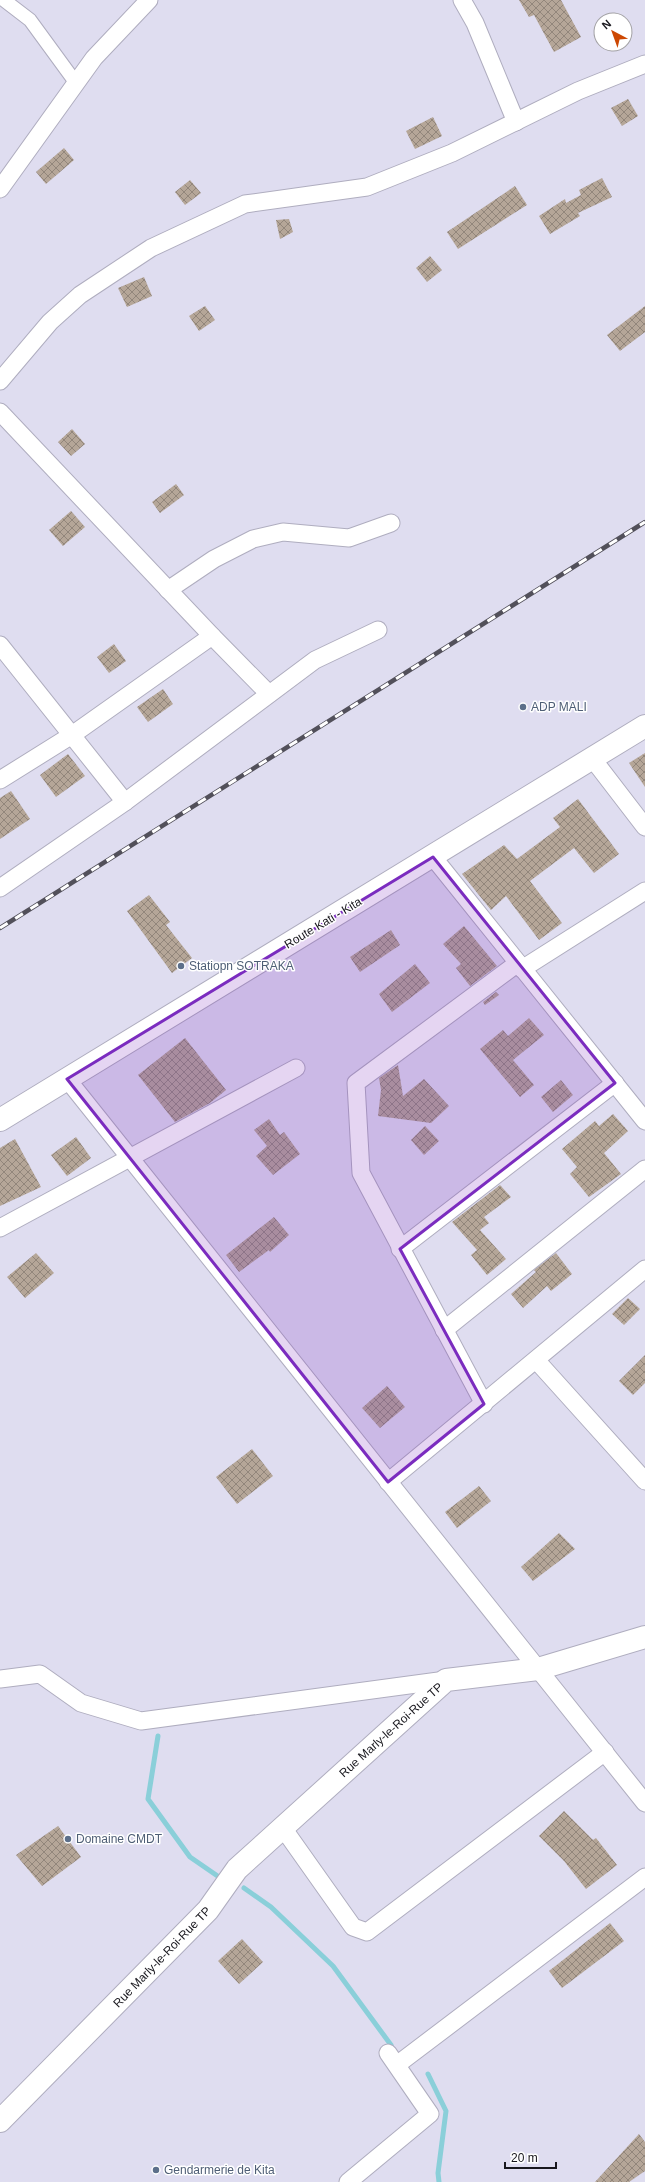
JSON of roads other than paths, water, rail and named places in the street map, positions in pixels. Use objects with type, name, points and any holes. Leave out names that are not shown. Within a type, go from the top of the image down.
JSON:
[{"type":"street","points":[[4,0],[30,20],[76,83]]},
{"type":"street","points":[[0,189],[94,58],[149,0]]},
{"type":"street","points":[[462,0],[474,23],[516,122]]},
{"type":"street","points":[[0,381],[50,322],[80,295],[151,248],[245,204],[367,187],[452,153],[578,91],[645,64]]},
{"type":"street","points":[[0,412],[168,590],[269,694]]},
{"type":"street","points":[[168,590],[214,559],[253,539],[283,532],[349,538],[391,523]]},
{"type":"street","points":[[0,888],[125,802],[315,660],[378,630]]},
{"type":"street","points":[[0,780],[72,735],[212,636]]},
{"type":"street","points":[[0,645],[125,802]]},
{"type":"street","name":"Route Kati - Kita","points":[[0,1120],[433,857],[645,726]]},
{"type":"street","points":[[592,758],[645,827]]},
{"type":"street","points":[[433,857],[645,1121]]},
{"type":"street","points":[[484,1404],[400,1249],[361,1173],[356,1084],[520,966],[645,891]]},
{"type":"street","points":[[0,1228],[296,1068]]},
{"type":"street","points":[[67,1079],[645,1803]]},
{"type":"street","points":[[400,1249],[615,1083]]},
{"type":"street","points":[[444,1330],[645,1169]]},
{"type":"street","points":[[388,1482],[484,1404],[645,1269]]},
{"type":"street","points":[[536,1360],[645,1481]]},
{"type":"street","points":[[0,1679],[40,1674],[81,1703],[140,1721],[538,1669],[645,1637]]},
{"type":"street","name":"Rue Marly-le-Roi-Rue TP","points":[[0,2121],[208,1910],[237,1869],[446,1680]]},
{"type":"street","points":[[283,1828],[354,1927],[367,1932],[604,1752]]},
{"type":"street","points":[[348,2182],[430,2114],[393,2059],[645,1878]]},
{"type":"waterway","points":[[158,1736],[148,1799],[190,1857],[219,1877]]},
{"type":"waterway","points":[[244,1888],[271,1907],[333,1966],[391,2045]]},
{"type":"waterway","points":[[428,2074],[446,2111],[438,2173],[439,2182]]},
{"type":"railway","points":[[0,928],[645,522]]},
{"type":"place","name":"ADP MALI","points":[[523,707]]},
{"type":"place","name":"Statiopn SOTRAKA","points":[[181,966]]},
{"type":"place","name":"Domaine CMDT","points":[[68,1839]]},
{"type":"place","name":"Gendarmerie de Kita","points":[[156,2170]]}]
